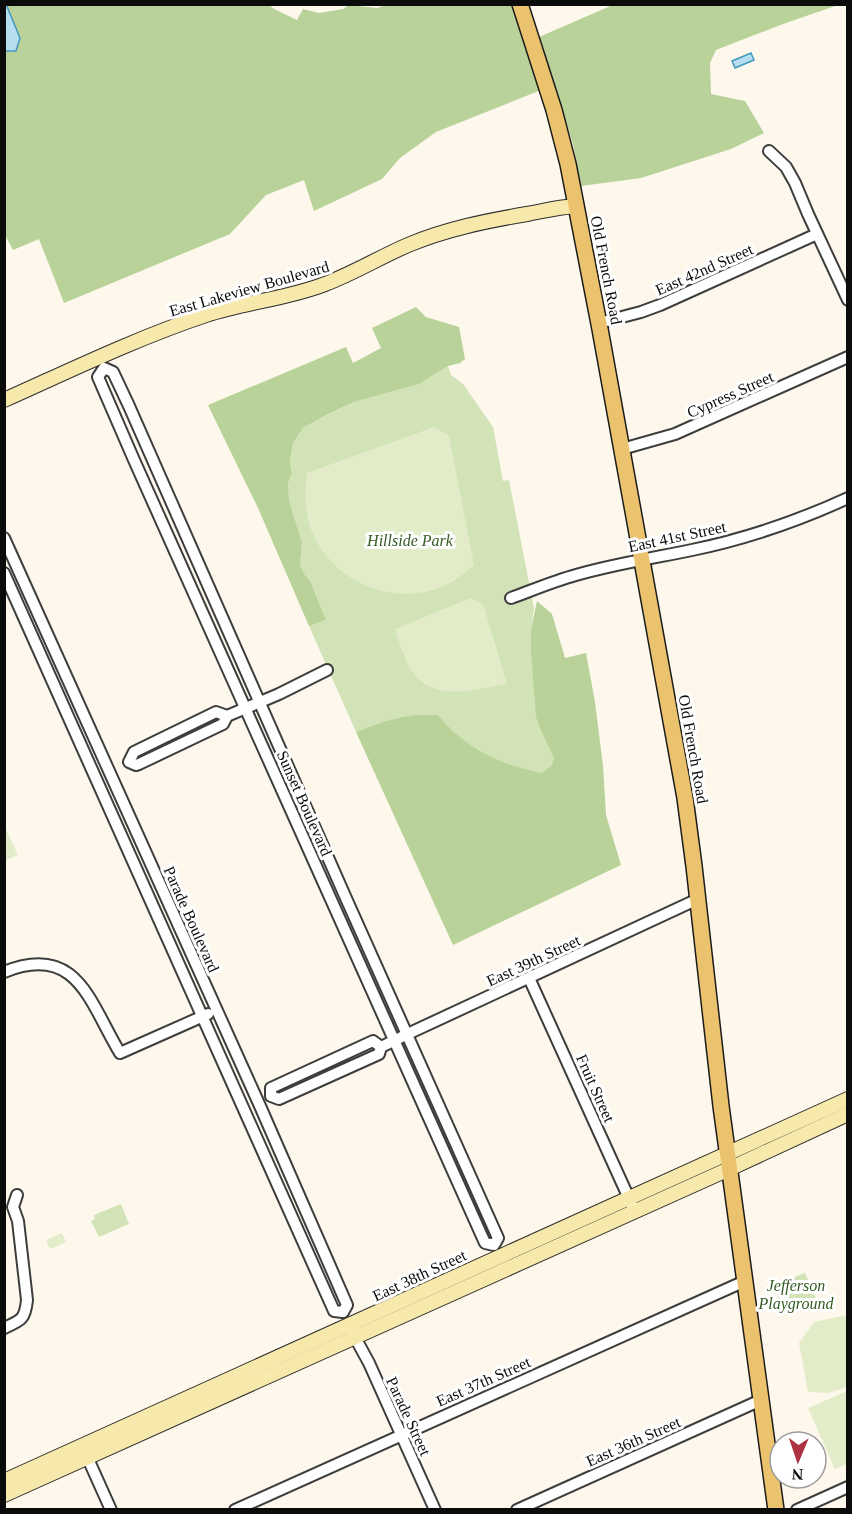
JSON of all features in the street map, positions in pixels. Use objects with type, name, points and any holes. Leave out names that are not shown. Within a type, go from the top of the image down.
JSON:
[{"type":"main road","name":"Old French Road","points":[[520,4],[554,110],[568,164],[686,806],[729,1161],[776,1509]]},
{"type":"main road","name":"East Lakeview Boulevard","points":[[4,400],[102,362],[152,334],[237,306],[286,297],[326,284],[410,244],[439,233],[483,222],[558,208],[576,207]]},
{"type":"main road","name":"East 38th Street","points":[[729,1161],[848,1099]]},
{"type":"main road","name":"East 38th Street","points":[[4,1495],[85,1451],[352,1331],[499,1257],[632,1205],[729,1161],[848,1114]]},
{"type":"main road","name":"East 38th Street","points":[[4,1480],[85,1451]]},
{"type":"street","points":[[769,151],[786,167],[795,183],[848,300]]},
{"type":"street","name":"East 42nd Street","points":[[599,323],[660,305],[817,234]]},
{"type":"street","name":"Cypress Street","points":[[622,449],[675,434],[848,357]]},
{"type":"street","name":"Sunset Boulevard","points":[[102,362],[113,372],[498,1238],[499,1257],[485,1243],[98,377],[102,362]]},
{"type":"street","name":"East 41st Street","points":[[511,598],[573,575],[731,541],[776,527],[848,498]]},
{"type":"street","name":"Parade Boulevard","points":[[4,538],[258,1102],[342,1294],[346,1305],[343,1312],[352,1331]]},
{"type":"street","name":"Parade Boulevard","points":[[4,573],[334,1311],[343,1312]]},
{"type":"street","points":[[95,776],[129,762],[134,752],[216,712],[227,716],[260,703],[327,670]]},
{"type":"street","name":"East 39th Street","points":[[244,1108],[271,1096],[271,1088],[373,1041],[381,1047],[395,1041],[698,899]]},
{"type":"street","points":[[4,972],[34,963],[53,965],[71,975],[80,982],[89,996],[120,1053],[216,1010]]},
{"type":"street","name":"Fruit Street","points":[[530,978],[632,1205]]},
{"type":"street","points":[[4,1328],[22,1320],[26,1314],[27,1300],[18,1221],[14,1207],[17,1195]]},
{"type":"street","name":"East 37th Street","points":[[235,1509],[745,1281]]},
{"type":"street","name":"Parade Street","points":[[352,1331],[369,1363],[435,1509]]},
{"type":"street","name":"East 36th Street","points":[[517,1509],[761,1400]]},
{"type":"street","points":[[85,1451],[111,1509]]},
{"type":"street","points":[[797,1509],[848,1487]]},
{"type":"green space","points":[[388,4],[513,5],[541,90],[436,132],[400,158],[382,179],[314,211],[304,180],[266,195],[230,234],[64,303],[39,239],[13,250],[5,235],[4,5],[269,5],[297,20],[303,9],[319,13],[343,9],[349,5],[377,8]]},
{"type":"green space","points":[[615,4],[838,5],[716,50],[710,63],[711,94],[745,101],[764,133],[731,149],[641,178],[581,186],[573,144],[539,37]]},
{"type":"green space","points":[[416,307],[426,317],[459,327],[465,359],[448,366],[419,384],[354,402],[328,414],[303,428],[293,443],[290,462],[292,473],[288,483],[289,499],[302,542],[300,565],[310,581],[326,620],[309,626],[258,508],[208,405],[346,347],[353,363],[381,348],[372,328]]},
{"type":"green space","name":"Hillside Park","points":[[448,366],[451,375],[463,384],[493,427],[503,481],[509,480],[534,608],[531,629],[533,672],[542,733],[554,758],[551,766],[542,774],[485,754],[460,738],[438,715],[406,716],[356,732],[309,626],[326,620],[310,581],[300,565],[302,542],[289,499],[288,483],[292,473],[290,462],[293,443],[303,428],[328,414],[354,402],[419,384]]},
{"type":"green space","points":[[434,427],[449,436],[474,565],[448,584],[425,592],[405,594],[386,592],[367,586],[334,565],[312,532],[306,510],[307,473]]},
{"type":"green space","points":[[471,598],[483,604],[507,684],[466,691],[439,690],[427,685],[408,665],[395,629]]},
{"type":"green space","points":[[537,601],[552,614],[565,658],[586,653],[603,766],[606,815],[621,865],[453,945],[356,732],[406,716],[438,715],[460,737],[484,753],[512,765],[542,773],[551,766],[554,758],[536,717],[531,629]]},
{"type":"green space","points":[[4,825],[18,855],[5,860],[4,860]]},
{"type":"green space","points":[[121,1204],[129,1224],[99,1237],[91,1221],[95,1219],[94,1215]]},
{"type":"green space","points":[[62,1233],[66,1242],[50,1249],[46,1240]]},
{"type":"green space","name":"Jefferson Playground","points":[[805,1273],[818,1303],[786,1316],[774,1285]]},
{"type":"green space","points":[[847,1315],[847,1387],[829,1393],[808,1392],[799,1343],[814,1322]]},
{"type":"green space","points":[[847,1391],[847,1464],[835,1469],[828,1453],[828,1430],[818,1430],[808,1408]]},
{"type":"water","points":[[6,4],[20,38],[16,51],[5,51],[4,5]]},
{"type":"water","points":[[751,53],[754,60],[735,68],[732,61]]}]
